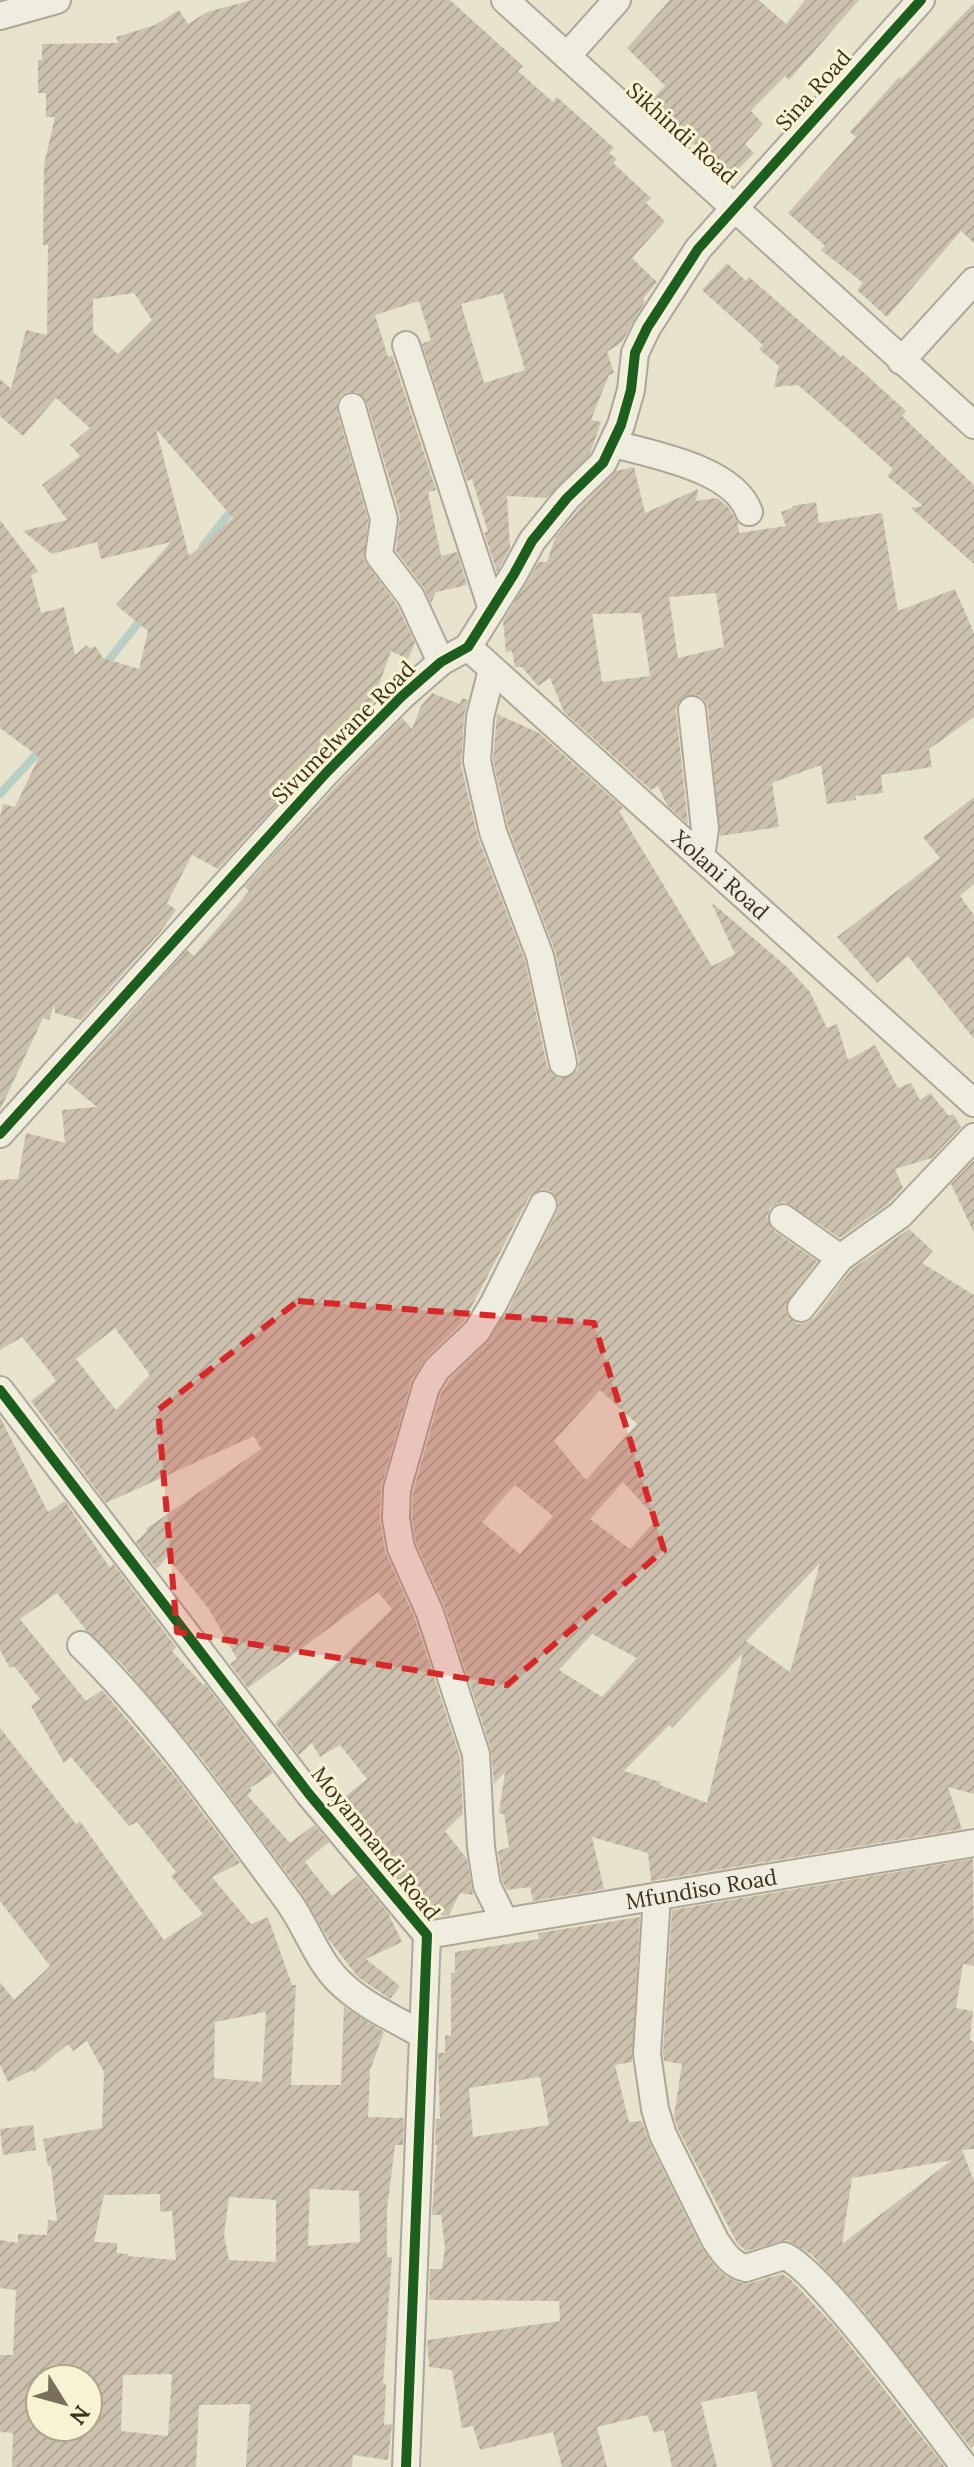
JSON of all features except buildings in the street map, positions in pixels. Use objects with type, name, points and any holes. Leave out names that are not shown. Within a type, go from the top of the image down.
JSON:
[{"type":"street","points":[[0,16],[57,0]]},
{"type":"street","name":"Sikhindi Road","points":[[505,0],[974,425]]},
{"type":"street","points":[[567,56],[617,0]]},
{"type":"street","name":"Sina Road","points":[[734,207],[921,0]]},
{"type":"street","name":"Sivumelwane Road","points":[[0,1134],[326,773],[401,697],[441,662],[468,647],[532,541],[567,498],[603,463],[614,444],[631,390],[635,353],[647,328],[698,249],[734,207]]},
{"type":"street","points":[[901,361],[974,281]]},
{"type":"street","points":[[406,345],[492,609]]},
{"type":"street","points":[[352,407],[384,519],[379,555],[411,597],[441,662]]},
{"type":"street","points":[[614,444],[682,463],[730,486],[741,495],[749,512]]},
{"type":"street","name":"Xolani Road","points":[[468,647],[974,1103]]},
{"type":"street","points":[[492,670],[480,717],[477,761],[493,832],[540,956],[563,1063]]},
{"type":"street","points":[[692,710],[705,829],[701,857]]},
{"type":"street","points":[[801,1308],[840,1258],[900,1215],[974,1137]]},
{"type":"street","points":[[505,1922],[487,1886],[481,1847],[476,1754],[430,1613],[401,1548],[396,1519],[397,1489],[426,1387],[437,1369],[477,1331],[543,1205]]},
{"type":"street","points":[[783,1218],[840,1258]]},
{"type":"street","name":"Moyamnandi Road","points":[[0,1390],[309,1794],[427,1935],[406,2467]]},
{"type":"street","points":[[81,1645],[113,1677],[229,1818],[297,1912],[313,1945],[344,1987],[423,2035]]},
{"type":"street","name":"Mfundiso Road","points":[[427,1935],[974,1843]]},
{"type":"street","points":[[657,1896],[647,2054],[652,2096],[663,2135],[715,2240],[741,2268],[784,2256],[798,2263],[841,2309],[965,2467]]},
{"type":"highlighted area","points":[[298,1301],[594,1323],[664,1550],[507,1685],[177,1632],[158,1410]]},
{"type":"waterway","points":[[203,546],[235,506]]},
{"type":"waterway","points":[[104,666],[143,617]]},
{"type":"waterway","points":[[0,794],[43,747]]},
{"type":"cycle path","points":[[0,1134],[326,773],[401,697],[441,662],[468,647],[532,541],[567,498],[603,463],[621,425],[631,390],[635,353],[647,328],[698,249],[921,0]]},
{"type":"cycle path","points":[[0,1390],[309,1794],[427,1935],[406,2467]]}]
